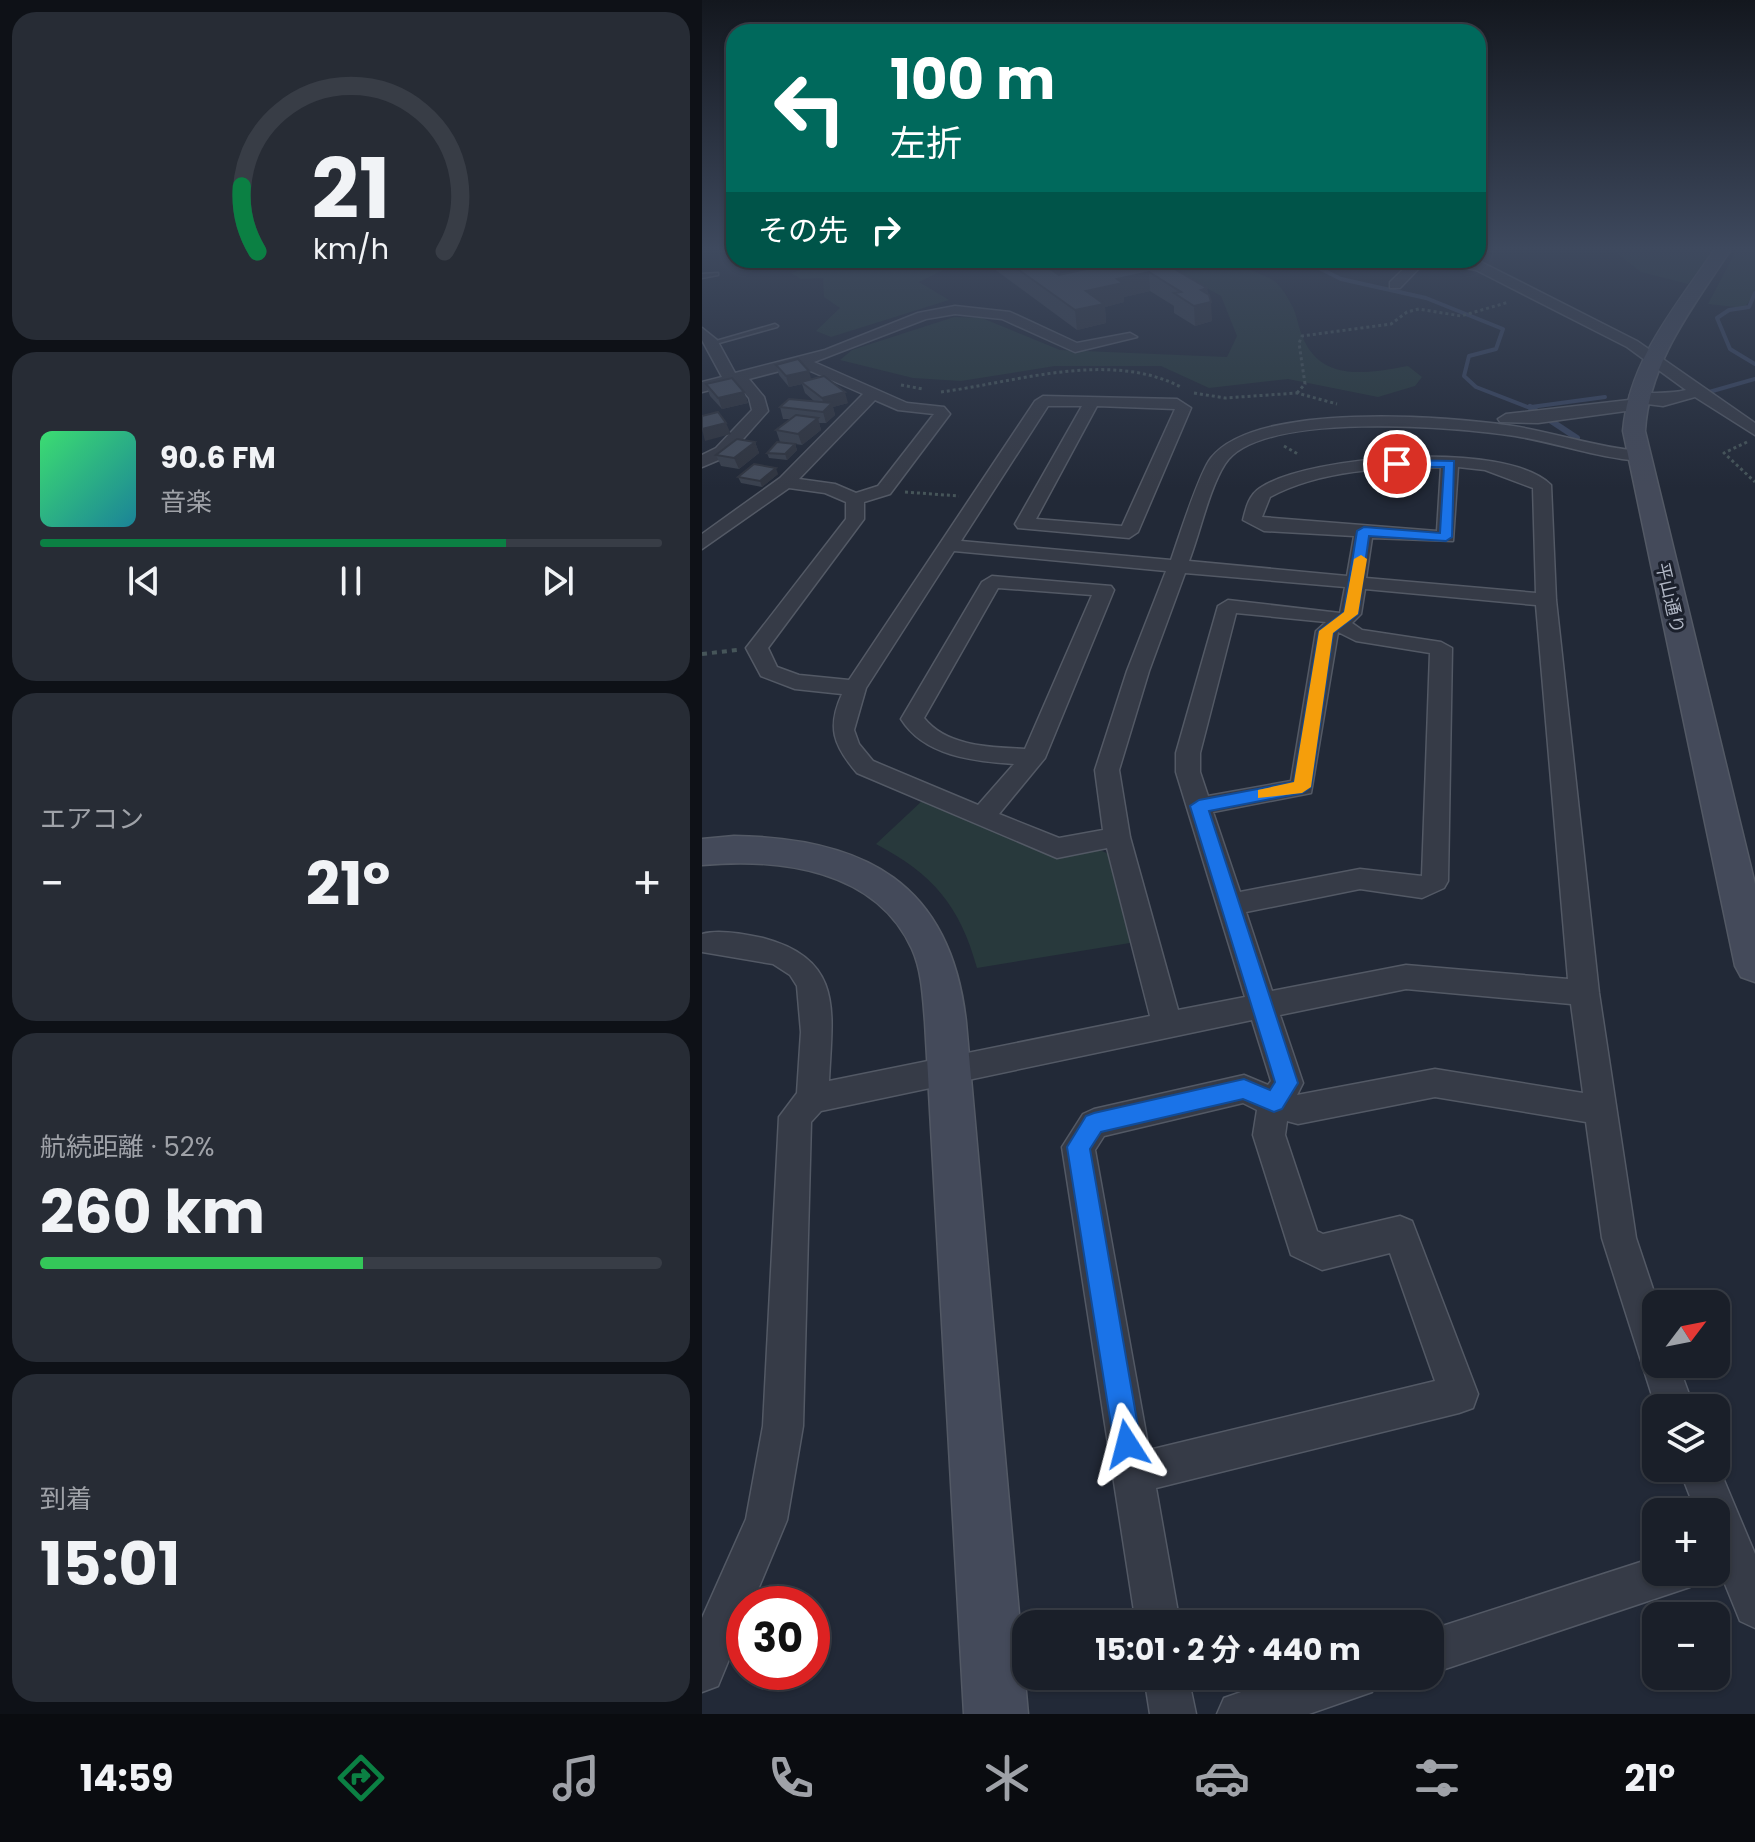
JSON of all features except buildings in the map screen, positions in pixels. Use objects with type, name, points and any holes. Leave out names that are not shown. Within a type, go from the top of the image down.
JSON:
[{"type":"main road","points":[[1634,402],[1654,359],[1673,329]]},
{"type":"main road","name":"平山通り","points":[[1634,402],[1639,456],[1755,966]]},
{"type":"main road","points":[[702,852],[774,848],[853,869],[907,909],[930,945],[940,980],[949,1068],[996,1714]]},
{"type":"street","points":[[702,387],[801,361],[888,329]]},
{"type":"street","points":[[1035,329],[1075,348],[1130,337]]},
{"type":"street","points":[[1600,329],[1654,359],[1755,430]]},
{"type":"street","points":[[702,462],[722,452],[760,411],[756,397],[735,378],[707,338]]},
{"type":"street","points":[[801,361],[904,407],[938,410],[942,414],[884,490]]},
{"type":"street","points":[[702,543],[786,482],[873,393]]},
{"type":"street","points":[[1490,418],[1553,417],[1614,404],[1663,401],[1700,394]]},
{"type":"street","points":[[1092,401],[1024,524],[1129,532],[1183,408],[1177,404],[1092,401],[1043,401],[971,498],[947,545],[855,688],[842,720],[842,734],[848,749],[865,767],[1057,848],[1117,837]]},
{"type":"street","points":[[1167,1025],[1117,837],[1107,770],[1177,565],[1218,460],[1242,440],[1300,424],[1461,424],[1515,431],[1597,453],[1639,456]]},
{"type":"street","points":[[1450,463],[1446,537],[1264,525],[1252,520],[1262,494],[1316,467],[1450,463],[1484,464],[1542,485],[1546,600],[1584,993],[1619,1238],[1642,1309]]},
{"type":"street","points":[[786,482],[829,488],[855,499],[884,490],[905,492]]},
{"type":"street","points":[[855,499],[855,519],[748,649],[769,671],[795,682],[855,688]]},
{"type":"street","points":[[1044,584],[1071,529]]},
{"type":"street","points":[[1199,806],[1302,787],[1326,631],[1351,614],[1364,531]]},
{"type":"street","points":[[947,545],[1546,600]]},
{"type":"street","points":[[983,816],[1033,758],[1104,590],[992,582],[912,719],[919,732],[974,753],[1033,758]]},
{"type":"street","points":[[1132,1474],[1459,1394],[1400,1233],[1322,1252],[1303,1243],[1269,1135],[1274,1102],[1287,1083],[1188,772],[1188,753],[1228,606],[1330,615],[1356,635],[1441,648],[1435,881],[1422,888],[1360,879],[1231,904]]},
{"type":"street","points":[[710,943],[753,945],[782,954],[803,967],[817,992],[812,1099]]},
{"type":"street","points":[[702,1670],[766,1520],[783,1426],[795,1117],[812,1099],[949,1068],[1406,977],[1584,993]]},
{"type":"street","points":[[1156,1610],[1078,1147],[1094,1124],[1244,1089],[1298,1110],[1435,1083],[1600,1110]]},
{"type":"street","points":[[1730,1564],[1755,1606]]},
{"type":"street","points":[[1444,1647],[1642,1583]]},
{"type":"street","points":[[1169,1690],[1173,1714]]},
{"type":"street","points":[[1240,1714],[1313,1690]]},
{"type":"lane","points":[[707,338],[758,329]]},
{"type":"path","points":[[1297,393],[1305,384],[1299,343],[1302,336],[1354,329]]},
{"type":"path","points":[[1755,440],[1724,453],[1755,482]]},
{"type":"path","points":[[905,492],[971,498]]},
{"type":"path","points":[[702,654],[748,649]]},
{"type":"shaded area","points":[[818,329],[857,329],[831,337],[816,331]]},
{"type":"shaded area","points":[[917,329],[1009,329],[1060,350],[1227,357],[1237,336],[1234,329],[1300,329],[1308,347],[1330,367],[1359,372],[1408,366],[1422,377],[1415,386],[1378,397],[1288,379],[1209,388],[1161,366],[1055,366],[961,381],[913,378],[840,360],[852,350]]},
{"type":"shaded area","points":[[923,800],[1059,856],[1100,850],[1117,858],[1136,942],[977,968],[962,927],[942,894],[913,867],[876,844]]},
{"type":"waterway","points":[[1503,329],[1496,349],[1469,356],[1464,376],[1476,387],[1533,409]]},
{"type":"waterway","points":[[1722,329],[1730,349],[1755,364]]},
{"type":"waterway","points":[[1702,394],[1755,379]]},
{"type":"waterway","points":[[1531,407],[1605,397]]},
{"type":"waterway","points":[[1530,407],[1577,438]]},
{"type":"slow traffic","points":[[1264,794],[1302,787],[1326,631],[1351,614],[1361,559]]},
{"type":"route","points":[[1127,1444],[1078,1147],[1094,1124],[1244,1089],[1274,1102],[1287,1083],[1199,806],[1302,787],[1326,631],[1351,614],[1364,531],[1446,537],[1450,463],[1397,464]]}]
